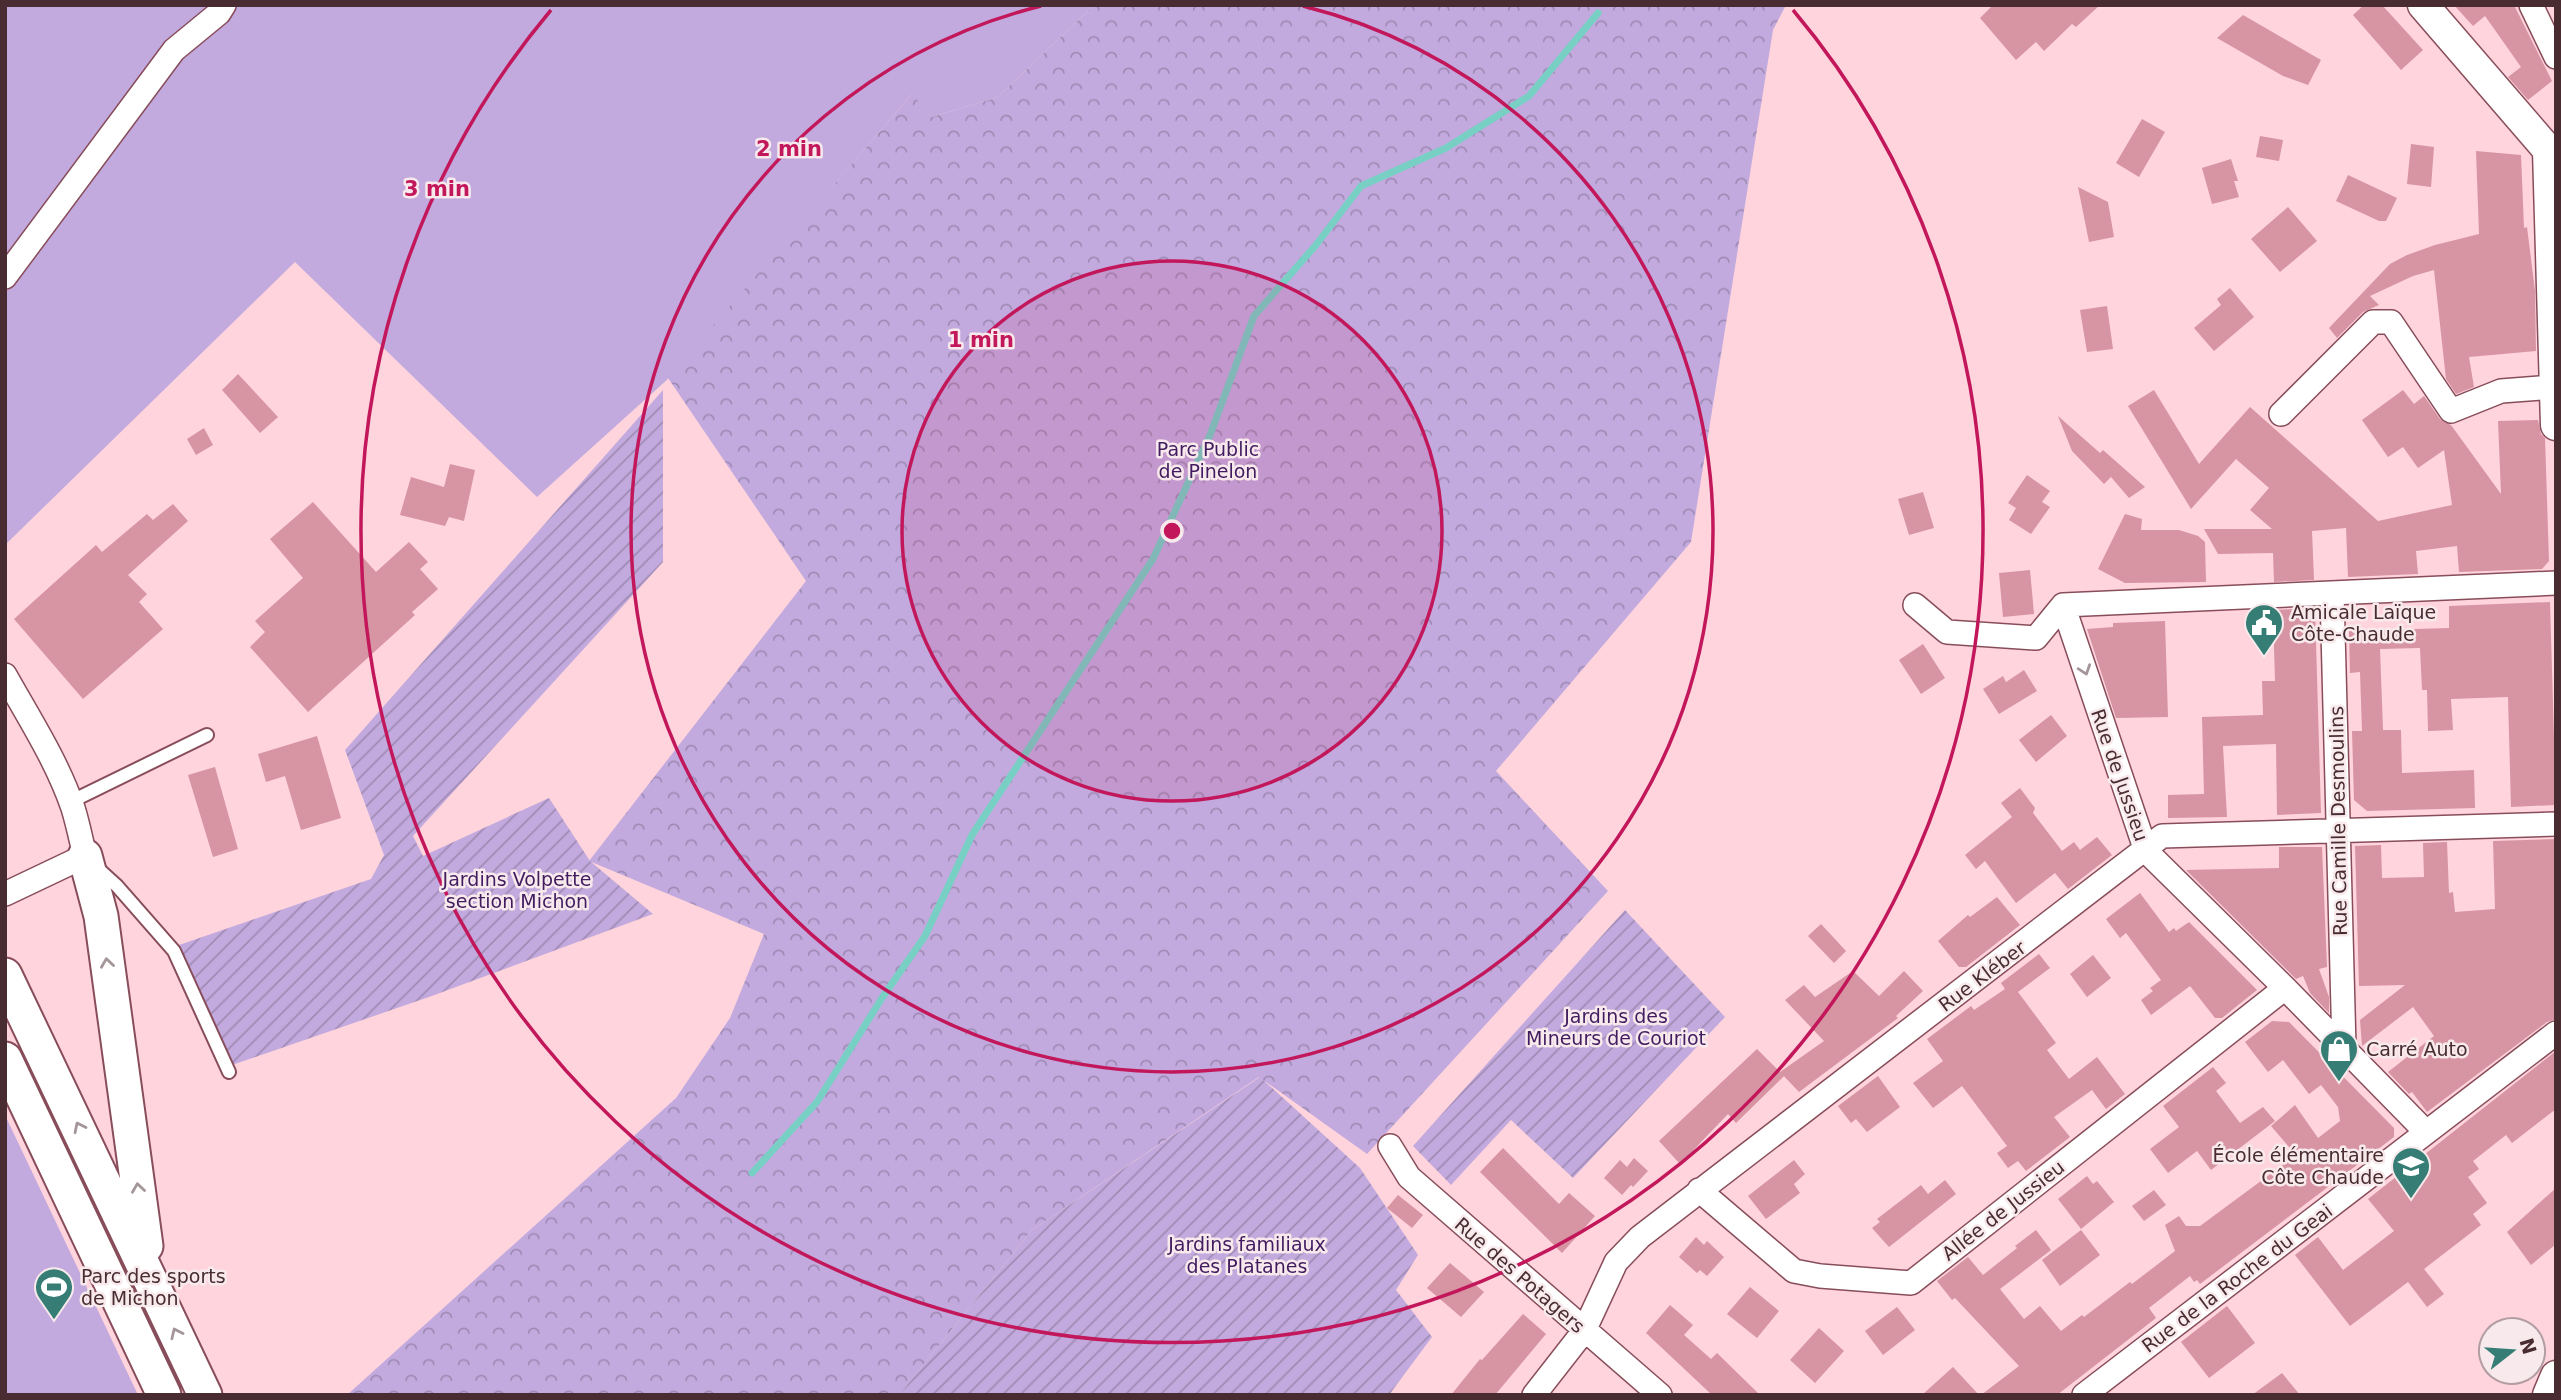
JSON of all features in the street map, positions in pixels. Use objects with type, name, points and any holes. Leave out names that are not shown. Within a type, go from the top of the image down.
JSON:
[{"type":"main road","points":[[85,856],[101,916],[150,1280]]},
{"type":"main road","points":[[5,975],[205,1395]]},
{"type":"main road","points":[[5,1059],[164,1395]]},
{"type":"street","points":[[5,278],[174,50],[219,13],[224,5]]},
{"type":"street","points":[[2423,5],[2552,144],[2556,425]]},
{"type":"street","points":[[2531,5],[2556,57]]},
{"type":"street","points":[[2281,414],[2372,322],[2391,322],[2451,411],[2501,391],[2554,387]]},
{"type":"street","points":[[1915,605],[1947,632],[2036,638],[2063,605],[2556,583]]},
{"type":"street","name":"Rue Camille Desmoulins","points":[[2332,594],[2344,1047]]},
{"type":"street","name":"Rue de Jussieu","points":[[2063,605],[2146,851],[2286,988],[2426,1132]]},
{"type":"street","points":[[5,675],[51,757],[70,802],[85,856],[5,894]]},
{"type":"street","name":"Rue Kléber","points":[[1534,1395],[1584,1331],[1616,1262],[1640,1237],[2146,851],[2162,836],[2556,824]]},
{"type":"street","name":"Allée de Jussieu","points":[[1699,1190],[1794,1271],[1820,1276],[1910,1283],[2286,988]]},
{"type":"street","name":"Rue de la Roche du Geai","points":[[2084,1395],[2556,1033]]},
{"type":"street","name":"Rue des Potagers","points":[[1390,1146],[1409,1177],[1660,1395]]},
{"type":"street","points":[[2548,1395],[2556,1376]]},
{"type":"lane","points":[[70,802],[207,735]]},
{"type":"lane","points":[[85,856],[117,886],[174,951],[229,1072]]},
{"type":"green space","points":[[5,5],[1094,5],[998,97],[932,117],[911,95],[669,378],[537,497],[295,262],[5,545]]},
{"type":"green space","name":"Parc Public de Pinelon","points":[[1094,5],[1786,5],[1773,30],[1691,542],[1496,771],[1608,891],[1367,1154],[1259,1077],[1032,1230],[899,1395],[347,1395],[676,1098],[730,1018],[764,934],[589,861],[806,581],[668,378],[912,94],[932,117],[998,97]]},
{"type":"green space","name":"Jardins Volpette section Michon","points":[[663,390],[663,562],[413,836],[423,856],[549,798],[590,861],[653,914],[429,997],[232,1065],[179,945],[371,879],[384,855],[345,750]]},
{"type":"green space","name":"Jardins des Mineurs de Couriot","points":[[1625,910],[1725,1017],[1573,1178],[1511,1120],[1451,1185],[1413,1146]]},
{"type":"green space","name":"Jardins familiaux des Platanes","points":[[1260,1077],[1360,1168],[1418,1255],[1396,1290],[1432,1337],[1389,1395],[899,1395],[1032,1230]]},
{"type":"green space","name":"Parc des sports de Michon","points":[[5,1115],[138,1395],[5,1395]]},
{"type":"building","points":[[1993,5],[2100,5],[2076,27],[2072,24],[2044,51],[2036,42],[2016,60],[1980,18]]},
{"type":"building","points":[[2364,5],[2382,5],[2423,50],[2401,70],[2353,15]]},
{"type":"building","points":[[2454,5],[2514,5],[2552,81],[2528,100],[2508,77],[2521,67],[2485,16],[2473,26]]},
{"type":"building","points":[[2243,15],[2321,60],[2308,85],[2283,76],[2217,38]]},
{"type":"building","points":[[2142,119],[2165,132],[2139,177],[2116,163]]},
{"type":"building","points":[[2260,136],[2283,140],[2279,161],[2256,157]]},
{"type":"building","points":[[2411,144],[2434,147],[2431,187],[2407,184]]},
{"type":"building","points":[[2476,151],[2521,155],[2524,228],[2527,227],[2535,291],[2536,351],[2469,357],[2474,387],[2456,394],[2446,379],[2434,270],[2413,276],[2370,296],[2379,305],[2363,312],[2337,338],[2329,328],[2390,264],[2435,245],[2479,234]]},
{"type":"building","points":[[2231,159],[2238,181],[2234,181],[2239,197],[2212,204],[2202,168]]},
{"type":"building","points":[[2348,175],[2397,198],[2386,221],[2379,221],[2336,201]]},
{"type":"building","points":[[2078,187],[2108,202],[2114,237],[2089,242]]},
{"type":"building","points":[[2288,207],[2317,241],[2280,272],[2251,239]]},
{"type":"building","points":[[2230,288],[2254,317],[2214,351],[2194,328],[2221,305],[2217,299]]},
{"type":"building","points":[[2107,306],[2113,349],[2087,352],[2080,310]]},
{"type":"building","points":[[238,374],[278,417],[260,433],[222,390]]},
{"type":"building","points":[[2154,390],[2199,464],[2250,407],[2378,521],[2452,505],[2444,450],[2418,468],[2403,447],[2388,457],[2362,420],[2403,390],[2414,404],[2424,396],[2440,419],[2451,425],[2501,494],[2498,421],[2538,420],[2541,434],[2545,438],[2549,561],[2542,569],[2459,572],[2457,546],[2416,551],[2418,574],[2348,577],[2346,528],[2312,531],[2314,580],[2274,582],[2273,553],[2218,554],[2204,529],[2272,529],[2250,510],[2269,488],[2236,459],[2191,509],[2128,406]]},
{"type":"building","points":[[2058,416],[2100,453],[2103,450],[2145,487],[2129,498],[2111,477],[2104,484],[2072,451]]},
{"type":"building","points":[[204,428],[213,445],[196,455],[187,439]]},
{"type":"building","points":[[450,464],[475,470],[464,521],[449,517],[445,526],[400,515],[411,477],[444,487]]},
{"type":"building","points":[[2027,475],[2050,491],[2042,502],[2050,507],[2031,534],[2009,520],[2016,508],[2008,503]]},
{"type":"building","points":[[1923,492],[1934,528],[1909,535],[1898,499]]},
{"type":"building","points":[[313,502],[376,572],[409,542],[428,562],[420,569],[438,589],[412,612],[415,615],[308,712],[250,647],[265,632],[255,621],[303,578],[270,539]]},
{"type":"building","points":[[173,504],[188,521],[128,575],[147,594],[139,602],[163,629],[83,699],[14,619],[96,545],[102,552],[147,514],[153,520]]},
{"type":"building","points":[[2125,514],[2142,519],[2141,530],[2179,530],[2198,536],[2205,542],[2206,582],[2125,583],[2098,569]]},
{"type":"building","points":[[2030,570],[2034,614],[2003,617],[1999,573]]},
{"type":"building","points":[[2550,602],[2556,805],[2511,807],[2508,697],[2451,699],[2453,730],[2428,731],[2427,690],[2422,690],[2420,648],[2380,649],[2383,730],[2401,730],[2402,773],[2474,770],[2475,808],[2367,811],[2354,800],[2352,731],[2362,731],[2360,672],[2350,673],[2349,631],[2449,628],[2449,606]]},
{"type":"building","points":[[2315,608],[2321,813],[2277,815],[2276,744],[2223,746],[2227,817],[2168,818],[2168,795],[2204,794],[2202,717],[2263,715],[2262,681],[2275,681],[2275,610]]},
{"type":"building","points":[[2165,621],[2168,717],[2116,718],[2087,629],[2113,627],[2113,623]]},
{"type":"building","points":[[1923,644],[1945,678],[1921,694],[1899,660]]},
{"type":"building","points":[[2024,670],[2037,691],[1999,714],[1983,689],[2003,676],[2006,682]]},
{"type":"building","points":[[2051,715],[2067,736],[2036,762],[2019,740]]},
{"type":"building","points":[[317,736],[341,818],[301,830],[285,776],[266,782],[258,754]]},
{"type":"building","points":[[215,767],[238,849],[213,857],[188,775]]},
{"type":"building","points":[[2020,788],[2035,808],[2033,813],[2062,851],[2074,842],[2080,850],[2097,837],[2112,855],[2068,889],[2055,873],[2016,903],[1985,861],[1976,869],[1965,855],[2012,817],[2001,803]]},
{"type":"building","points":[[2556,839],[2556,1019],[2547,1022],[2427,1112],[2412,1092],[2409,1094],[2388,1072],[2434,1036],[2413,1007],[2362,1046],[2360,1020],[2405,985],[2359,986],[2355,846],[2381,845],[2382,878],[2424,877],[2423,843],[2447,842],[2449,893],[2453,892],[2455,912],[2495,909],[2493,841]]},
{"type":"building","points":[[2279,847],[2322,847],[2327,967],[2319,969],[2329,997],[2329,1013],[2310,993],[2303,976],[2296,979],[2186,870],[2279,868]]},
{"type":"building","points":[[2140,893],[2169,932],[2174,928],[2176,931],[2189,922],[2257,990],[2222,1018],[2215,1018],[2190,986],[2151,1015],[2141,1000],[2153,991],[2150,988],[2161,980],[2126,933],[2120,938],[2106,919]]},
{"type":"building","points":[[1997,897],[2020,925],[1966,967],[1959,967],[1938,941],[1968,915],[1970,917]]},
{"type":"building","points":[[1821,924],[1846,951],[1834,963],[1808,936]]},
{"type":"building","points":[[2039,954],[2050,968],[2018,992],[2056,1043],[2047,1050],[2069,1079],[2097,1057],[2125,1094],[2106,1109],[2092,1090],[2054,1117],[2070,1137],[2026,1171],[2018,1161],[2008,1168],[1997,1153],[2007,1146],[1962,1086],[1933,1108],[1913,1083],[1943,1061],[1927,1039],[1971,1006],[1974,1010],[2005,989],[2001,983]]},
{"type":"building","points":[[2093,955],[2111,978],[2087,997],[2070,974]]},
{"type":"building","points":[[1853,971],[1879,996],[1904,971],[1923,991],[1896,1016],[1898,1018],[1799,1092],[1780,1072],[1824,1041],[1785,1000],[1804,985],[1815,997]]},
{"type":"building","points":[[2272,1021],[2289,1022],[2394,1128],[2394,1137],[2200,1284],[2197,1280],[2194,1282],[2190,1276],[2149,1308],[2156,1318],[2057,1395],[1981,1395],[2019,1366],[1955,1298],[1952,1300],[1937,1281],[1968,1257],[1983,1275],[2036,1230],[2051,1250],[2000,1289],[2024,1319],[2040,1306],[2061,1331],[2130,1282],[2132,1284],[2175,1251],[2165,1225],[2179,1216],[2186,1226],[2200,1226],[2296,1155],[2271,1126],[2295,1105],[2318,1138],[2340,1121],[2338,1107],[2321,1085],[2309,1094],[2283,1060],[2268,1072],[2245,1042]]},
{"type":"building","points":[[1757,1049],[1784,1076],[1736,1123],[1728,1114],[1680,1164],[1659,1141]]},
{"type":"building","points":[[2556,1051],[2556,1109],[2512,1143],[2506,1135],[2473,1161],[2479,1169],[2468,1177],[2487,1203],[2473,1214],[2481,1225],[2424,1269],[2444,1294],[2427,1307],[2408,1282],[2350,1326],[2295,1255],[2318,1237],[2343,1270],[2394,1231],[2368,1199]]},
{"type":"building","points":[[2213,1067],[2226,1083],[2216,1091],[2240,1123],[2263,1107],[2275,1121],[2211,1170],[2197,1151],[2168,1173],[2150,1149],[2179,1127],[2163,1106]]},
{"type":"building","points":[[1878,1076],[1900,1107],[1867,1132],[1856,1119],[1851,1123],[1838,1106]]},
{"type":"building","points":[[1503,1148],[1559,1204],[1569,1193],[1595,1216],[1562,1253],[1480,1172]]},
{"type":"building","points":[[1634,1158],[1648,1171],[1622,1195],[1604,1178],[1620,1160],[1627,1167]]},
{"type":"building","points":[[1794,1160],[1805,1174],[1794,1184],[1800,1193],[1766,1219],[1748,1196]]},
{"type":"building","points":[[2087,1176],[2093,1184],[2097,1181],[2114,1202],[2081,1229],[2058,1199]]},
{"type":"building","points":[[1945,1180],[1956,1194],[1889,1247],[1872,1228],[1880,1222],[1877,1219],[1921,1185],[1928,1194]]},
{"type":"building","points":[[2556,1188],[2556,1244],[2531,1265],[2507,1232]]},
{"type":"building","points":[[2154,1190],[2166,1205],[2144,1221],[2132,1206]]},
{"type":"building","points":[[1398,1195],[1423,1215],[1412,1228],[1387,1208]]},
{"type":"building","points":[[2081,1230],[2100,1255],[2060,1286],[2042,1260]]},
{"type":"building","points":[[1696,1237],[1704,1245],[1707,1241],[1724,1257],[1707,1276],[1700,1270],[1697,1273],[1679,1257]]},
{"type":"building","points":[[1450,1263],[1484,1292],[1461,1317],[1427,1288]]},
{"type":"building","points":[[1750,1287],[1779,1311],[1757,1338],[1727,1314]]},
{"type":"building","points":[[1670,1305],[1693,1325],[1684,1335],[1711,1359],[1717,1353],[1760,1395],[1712,1395],[1646,1333]]},
{"type":"building","points":[[2227,1306],[2255,1343],[2209,1378],[2181,1342]]},
{"type":"building","points":[[1897,1307],[1915,1330],[1883,1355],[1865,1331]]},
{"type":"building","points":[[1523,1314],[1546,1334],[1495,1395],[1451,1395],[1480,1359],[1482,1360]]},
{"type":"building","points":[[1819,1328],[1844,1351],[1815,1383],[1790,1360]]},
{"type":"building","points":[[1953,1367],[1979,1395],[1922,1395]]},
{"type":"building","points":[[2282,1373],[2300,1395],[2252,1395]]},
{"type":"waterway","points":[[752,1173],[817,1102],[882,998],[925,936],[972,835],[1153,559],[1210,435],[1254,316],[1316,245],[1361,186],[1446,148],[1529,96],[1598,13]]},
{"type":"place","name":"Amicale Laïque Côte-Chaude","points":[[2264,657]]},
{"type":"place","name":"Carré Auto","points":[[2339,1083]]},
{"type":"place","name":"École élémentaire Côte Chaude","points":[[2411,1200]]},
{"type":"place","name":"Parc des sports de Michon","points":[[54,1321]]}]
